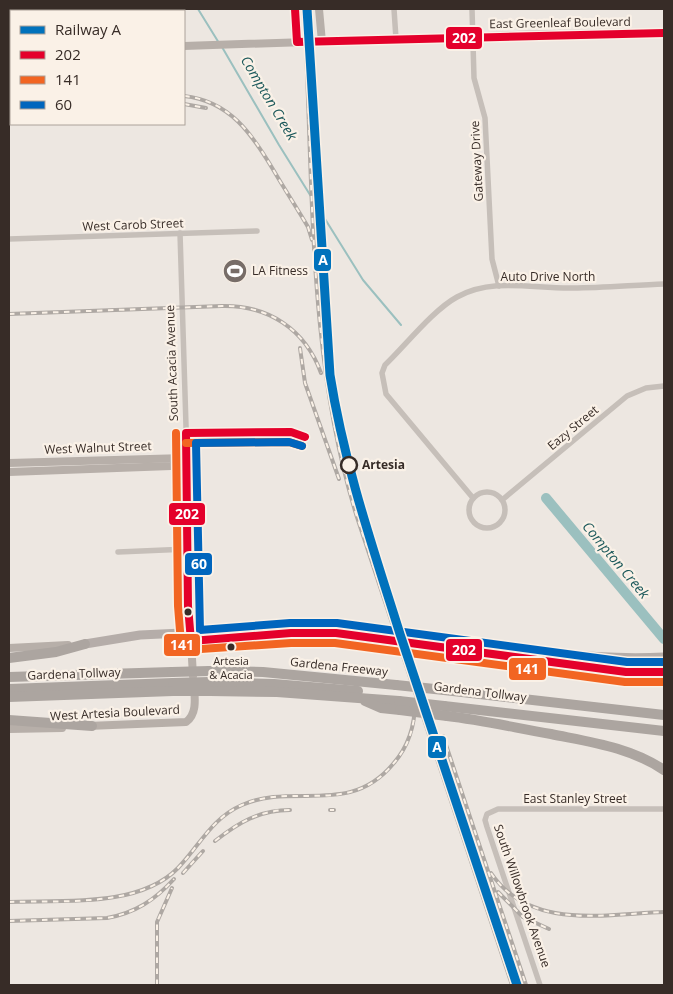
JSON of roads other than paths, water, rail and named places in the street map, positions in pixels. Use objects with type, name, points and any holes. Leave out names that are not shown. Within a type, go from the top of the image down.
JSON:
[{"type":"highway","points":[[9,658],[56,652],[85,644]]},
{"type":"highway","name":"Gardena Freeway","points":[[9,677],[158,672],[173,682],[209,681],[354,697],[381,708],[398,698]]},
{"type":"highway","name":"Gardena Tollway","points":[[9,684],[152,680],[158,672]]},
{"type":"highway","name":"Gardena Freeway","points":[[9,697],[173,682],[209,681],[272,673],[398,698],[445,703],[484,695],[664,715]]},
{"type":"highway","name":"Gardena Tollway","points":[[9,689],[173,682]]},
{"type":"highway","name":"Gardena Tollway","points":[[484,695],[495,702],[664,721]]},
{"type":"highway","points":[[398,698],[445,703],[479,720],[609,746],[633,753],[664,770]]},
{"type":"highway","name":"Gardena Tollway","points":[[445,703],[606,719],[617,726],[664,731]]},
{"type":"highway","points":[[9,720],[92,726]]},
{"type":"main road","points":[[85,644],[140,635],[191,637],[297,624],[332,624],[424,644],[470,646]]},
{"type":"main road","points":[[381,634],[421,635],[470,646],[645,672],[664,672]]},
{"type":"main road","points":[[569,660],[664,657]]},
{"type":"street","points":[[9,10],[45,9]]},
{"type":"street","points":[[295,9],[297,42]]},
{"type":"street","points":[[319,9],[322,42]]},
{"type":"street","points":[[394,9],[396,39]]},
{"type":"street","name":"Gateway Drive","points":[[472,9],[475,86],[485,118],[492,260],[499,286]]},
{"type":"street","name":"East Greenleaf Boulevard","points":[[185,46],[473,36],[664,33]]},
{"type":"street","name":"West Carob Street","points":[[9,240],[257,230]]},
{"type":"street","name":"South Acacia Avenue","points":[[180,233],[191,637]]},
{"type":"street","name":"Auto Drive North","points":[[473,498],[386,394],[382,373],[385,365],[456,298],[481,288],[510,284],[544,289],[664,284]]},
{"type":"street","name":"Eazy Street","points":[[502,500],[627,396],[646,388],[664,386]]},
{"type":"street","name":"West Walnut Street","points":[[9,463],[187,458]]},
{"type":"street","name":"West Walnut Street","points":[[9,472],[171,466],[187,458]]},
{"type":"street","points":[[103,459],[104,469]]},
{"type":"street","points":[[18,462],[19,472]]},
{"type":"street","points":[[481,492],[495,493],[502,500],[505,510],[502,520],[496,526],[485,528],[477,526],[470,516],[468,509],[473,498],[481,492]]},
{"type":"street","points":[[118,552],[188,549]]},
{"type":"street","name":"West Artesia Boulevard","points":[[9,729],[188,721],[195,707],[191,637]]},
{"type":"street","points":[[9,648],[85,644]]},
{"type":"street","name":"East Stanley Street","points":[[487,814],[498,809],[664,809]]},
{"type":"street","name":"South Willowbrook Avenue","points":[[487,814],[485,820],[487,827],[540,985]]},
{"type":"waterway","name":"Compton Creek","points":[[198,9],[219,43]]},
{"type":"waterway","name":"Compton Creek","points":[[222,47],[279,145],[363,280],[401,325]]},
{"type":"waterway","name":"Compton Creek","points":[[546,498],[664,639]]},
{"type":"railway","points":[[304,9],[315,263],[320,327],[328,390],[340,452],[356,514],[512,985]]},
{"type":"railway","points":[[185,96],[200,99],[227,112],[248,132],[266,157],[304,220],[312,240]]},
{"type":"railway","points":[[185,104],[206,108]]},
{"type":"railway","points":[[9,314],[222,306],[255,310],[269,315],[295,332],[314,357],[321,373]]},
{"type":"railway","points":[[300,348],[305,383],[339,479]]},
{"type":"railway","points":[[9,902],[99,899],[143,890],[162,881],[178,868],[222,817],[242,805],[281,796],[320,796],[358,790],[376,780],[399,757],[410,735],[414,719],[415,702]]},
{"type":"railway","points":[[443,736],[526,985]]},
{"type":"railway","points":[[215,841],[241,823],[259,815],[268,812],[290,810]]},
{"type":"railway","points":[[183,873],[203,851]]},
{"type":"railway","points":[[491,873],[507,891],[526,904],[547,911],[570,915],[594,916],[664,912]]},
{"type":"railway","points":[[9,921],[107,918],[117,916],[127,913],[152,899],[174,879]]},
{"type":"railway","points":[[157,985],[157,922],[172,888]]},
{"type":"railway","points":[[498,892],[523,917],[549,929]]},
{"type":"rail line","name":"A","points":[[307,9],[330,375],[343,441],[360,506],[400,634],[517,985]]},
{"type":"place","name":"LA Fitness","points":[[235,271]]},
{"type":"place","name":"Artesia","points":[[349,465]]},
{"type":"place","name":"Artesia & Acacia","points":[[231,647]]}]
